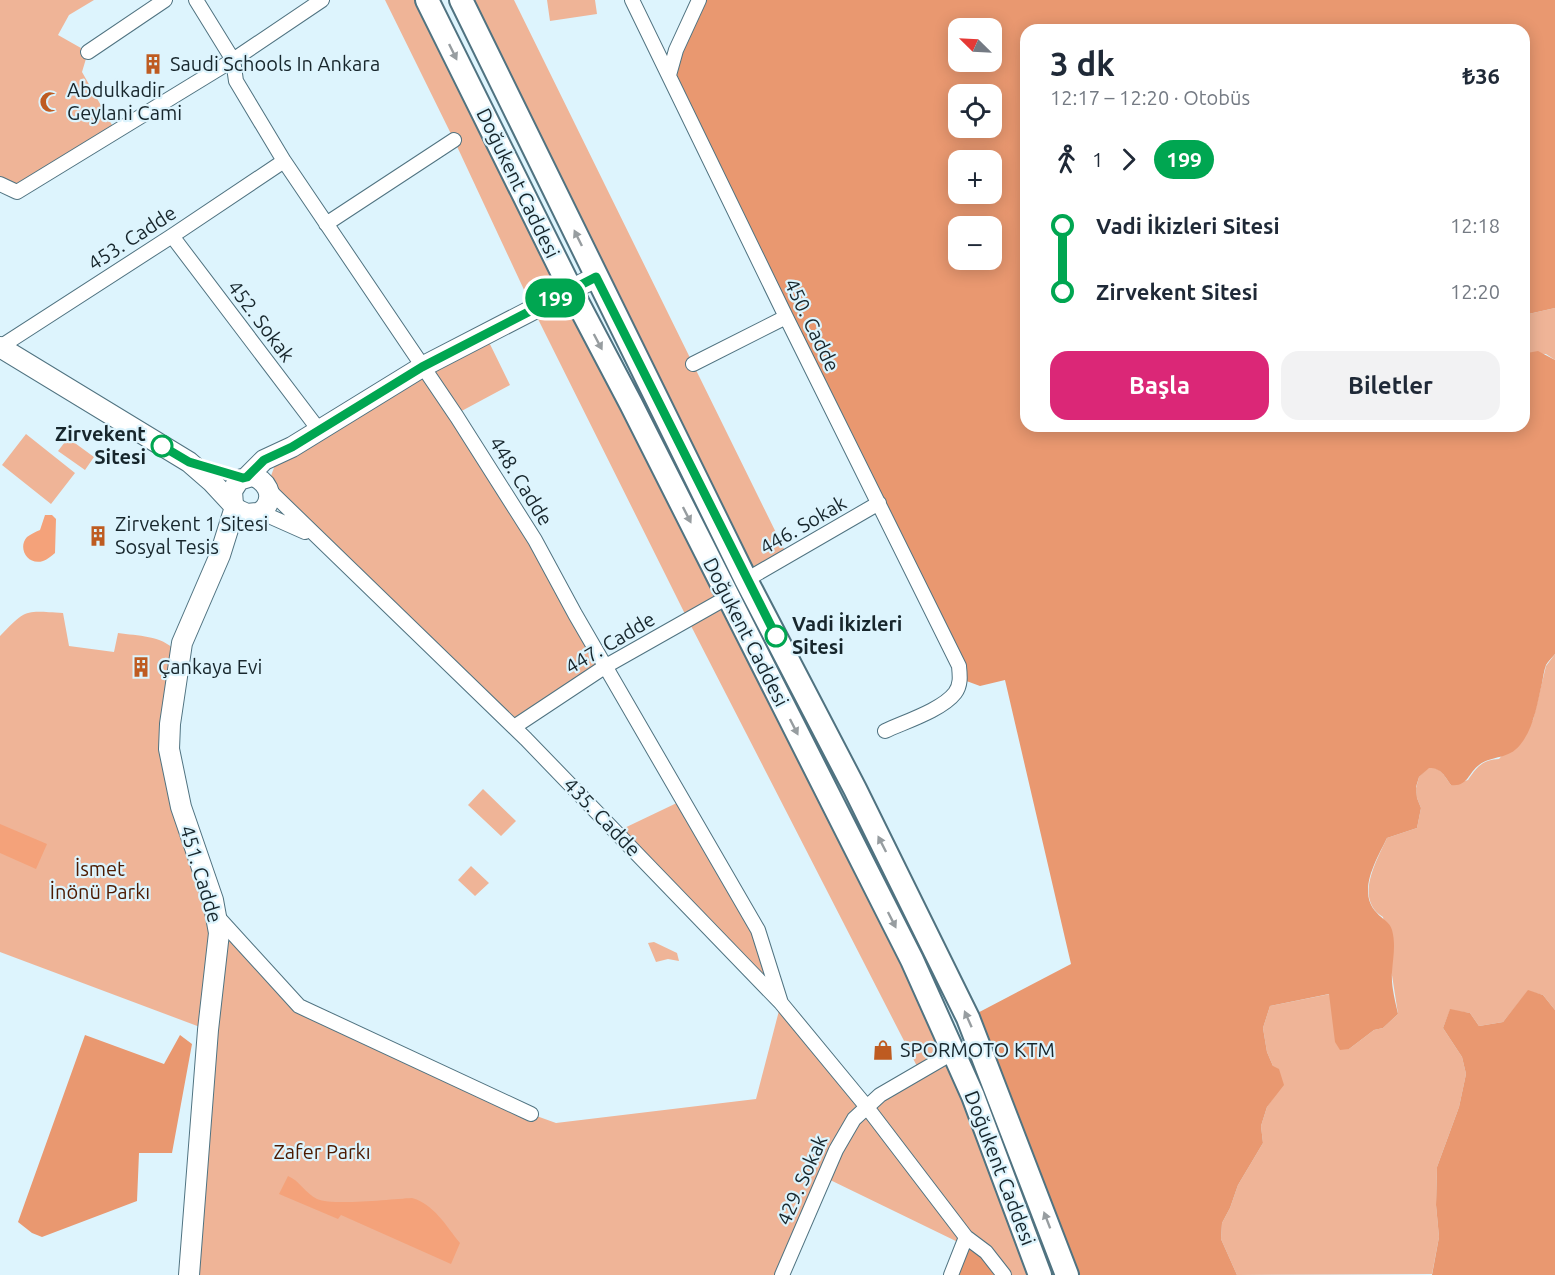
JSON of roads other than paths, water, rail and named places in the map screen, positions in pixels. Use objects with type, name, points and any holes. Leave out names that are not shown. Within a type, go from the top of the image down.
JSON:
[{"type":"main road","name":"Doğukent Caddesi","points":[[427,0],[571,290],[912,960],[977,1107],[1040,1275]]},
{"type":"main road","name":"Doğukent Caddesi","points":[[461,0],[746,580],[855,789],[968,1018],[1067,1275]]},
{"type":"street","points":[[88,52],[165,0]]},
{"type":"street","name":"448. Cadde","points":[[196,0],[232,60],[236,81],[284,161],[536,540],[575,614],[758,930],[781,1003]]},
{"type":"street","points":[[0,184],[17,192],[232,60],[322,0]]},
{"type":"street","name":"450. Cadde","points":[[632,0],[958,666],[961,679],[955,693],[945,701],[885,731]]},
{"type":"street","points":[[669,75],[676,50],[699,0]]},
{"type":"street","points":[[326,224],[454,140]]},
{"type":"street","name":"453. Cadde","points":[[0,347],[284,161]]},
{"type":"street","name":"452. Sokak","points":[[172,236],[319,430]]},
{"type":"street","points":[[220,555],[234,506],[231,496],[233,487],[264,460],[292,447],[422,367],[596,277]]},
{"type":"street","points":[[693,363],[786,317]]},
{"type":"street","points":[[0,347],[189,462],[243,513],[258,513],[323,541]]},
{"type":"street","points":[[220,555],[240,529],[268,503],[271,474],[275,465],[292,447]]},
{"type":"street","points":[[189,462],[257,478],[268,489]]},
{"type":"street","name":"435. Cadde","points":[[268,489],[514,727],[781,1003],[866,1106],[966,1237],[986,1252],[1004,1275]]},
{"type":"street","name":"446. Sokak","points":[[746,580],[879,503]]},
{"type":"street","name":"451. Cadde","points":[[189,1275],[208,1030],[219,933],[213,900],[181,807],[169,749],[170,724],[182,643],[220,555]]},
{"type":"street","name":"447. Cadde","points":[[514,727],[606,666],[728,597]]},
{"type":"street","points":[[215,914],[298,1006],[531,1114]]},
{"type":"street","name":"429. Sokak","points":[[782,1275],[840,1142],[854,1119],[866,1106],[890,1089],[954,1052]]},
{"type":"street","points":[[951,1275],[966,1237]]},
{"type":"place","name":"Saudi Schools In Ankara","points":[[153,64]]},
{"type":"place","name":"Abdulkadir Geylani Cami","points":[[50,102]]},
{"type":"place","name":"Zirvekent Sitesi","points":[[162,446]]},
{"type":"place","name":"Zirvekent 1 Sitesi Sosyal Tesis","points":[[98,536]]},
{"type":"place","name":"Vadi İkizleri Sitesi","points":[[776,636]]},
{"type":"place","name":"Çankaya Evi","points":[[141,667]]},
{"type":"place","name":"SPORMOTO KTM","points":[[883,1050]]},
{"type":"park label","name":"İsmet İnönü Parkı","points":[[100,880]]},
{"type":"park label","name":"Zafer Parkı","points":[[322,1152]]}]
